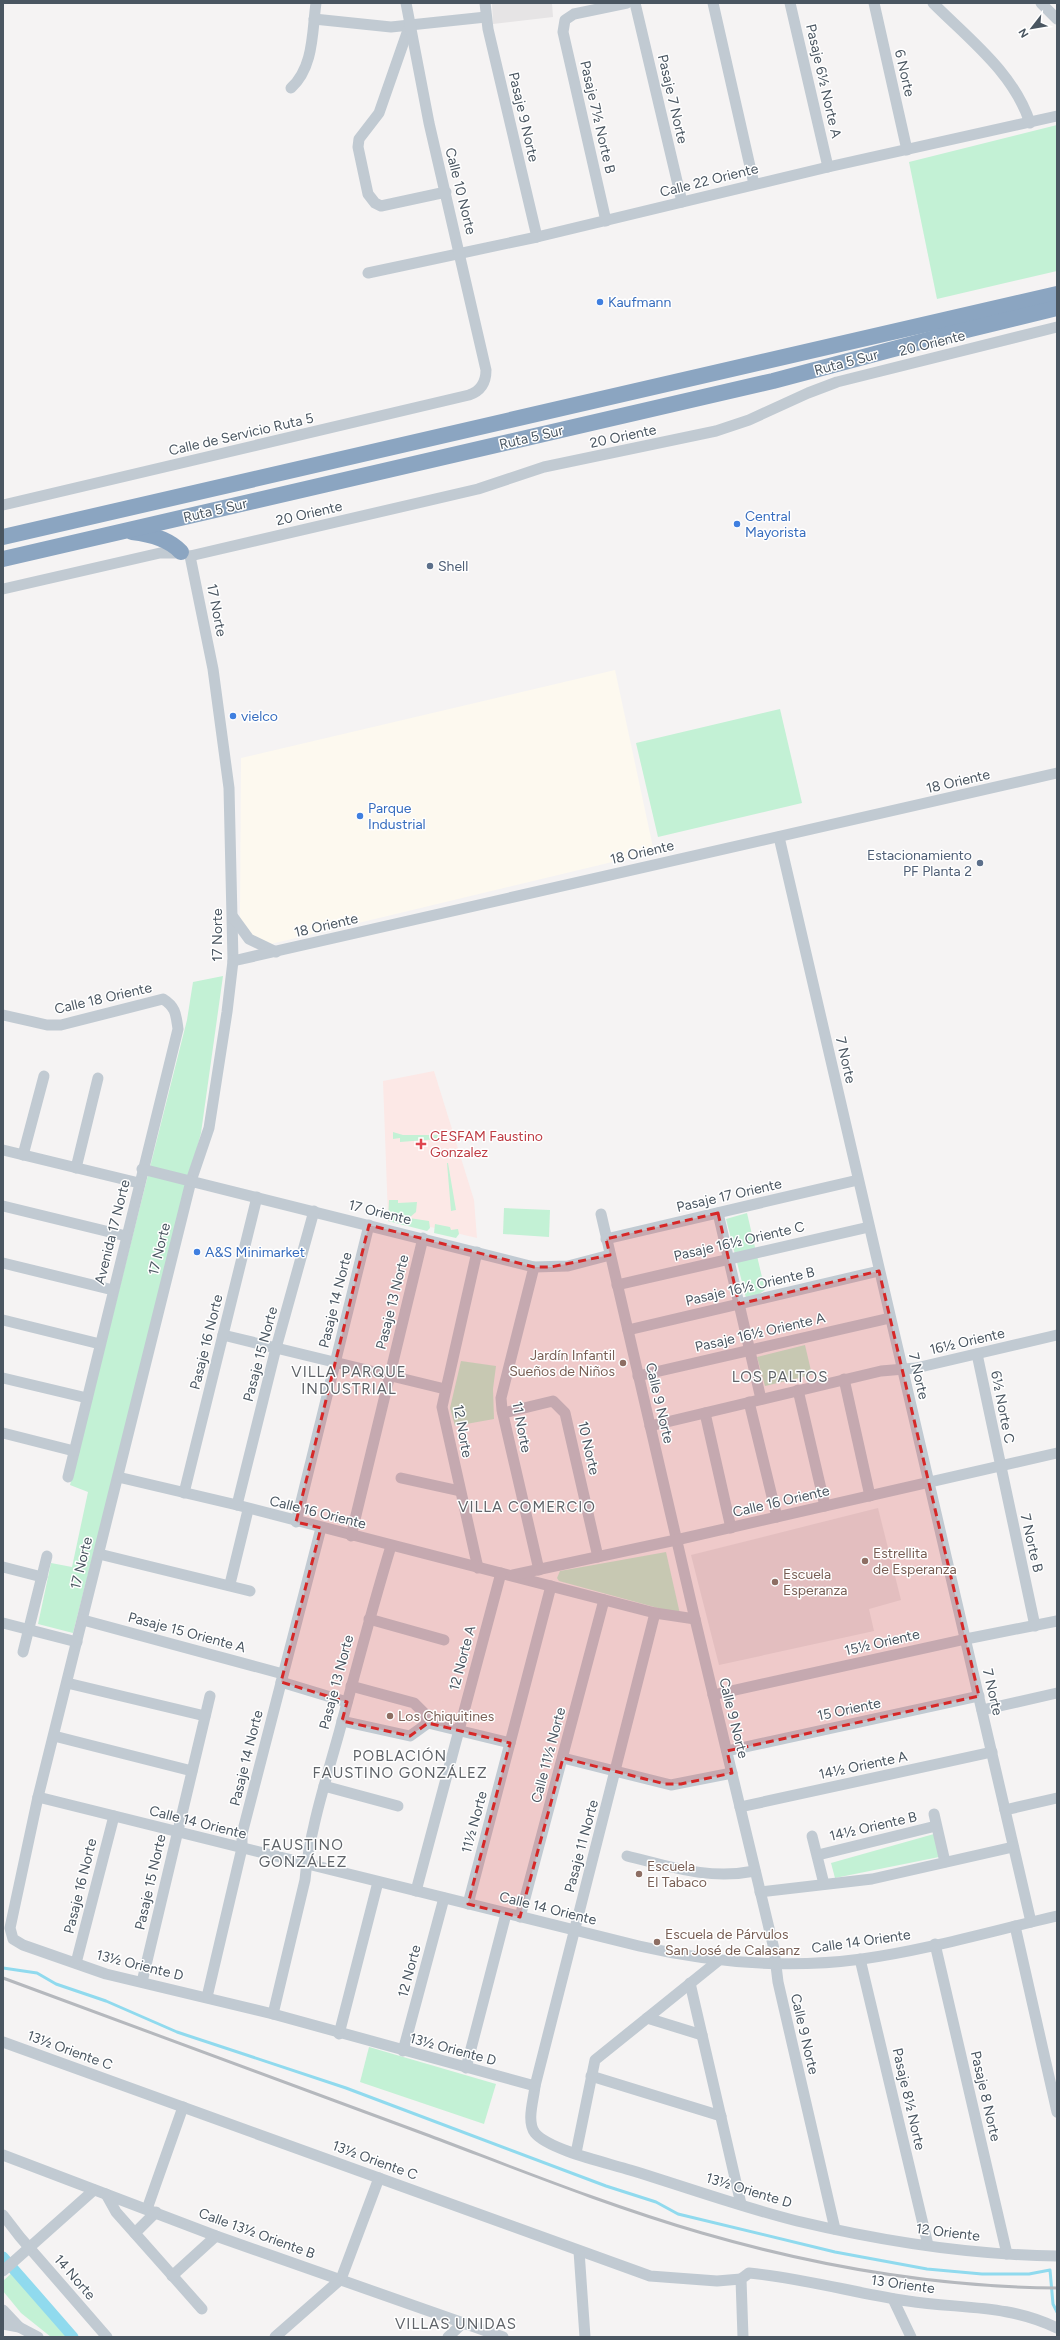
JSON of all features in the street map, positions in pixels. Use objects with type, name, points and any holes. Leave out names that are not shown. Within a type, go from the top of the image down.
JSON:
[{"type":"highway","name":"Ruta 5 Sur","points":[[3,537],[1057,294]]},
{"type":"highway","name":"Ruta 5 Sur","points":[[3,559],[773,382],[950,334],[1057,308]]},
{"type":"highway","points":[[122,531],[160,538],[177,547],[186,554]]},
{"type":"street","points":[[291,88],[303,74],[308,62],[316,3]]},
{"type":"street","name":"Calle 10 Norte","points":[[406,3],[409,27],[429,124],[446,192],[486,370],[483,386]]},
{"type":"street","name":"Pasaje 9 Norte","points":[[485,3],[486,17],[537,237]]},
{"type":"street","name":"Pasaje 7½ Norte B","points":[[606,221],[563,32],[565,20],[574,14],[627,3]]},
{"type":"street","name":"Pasaje 7 Norte","points":[[635,3],[682,202]]},
{"type":"street","points":[[713,3],[754,184]]},
{"type":"street","name":"Pasaje 6½ Norte A","points":[[790,3],[828,167]]},
{"type":"street","name":"6 Norte","points":[[874,3],[907,150]]},
{"type":"street","points":[[933,3],[1003,73],[1017,91],[1030,124]]},
{"type":"street","points":[[1042,3],[1057,19]]},
{"type":"street","points":[[314,18],[378,27],[409,27],[486,17]]},
{"type":"street","points":[[409,27],[379,113],[359,139],[358,147],[370,198],[374,203],[381,206],[446,192]]},
{"type":"street","name":"Calle 22 Oriente","points":[[368,273],[537,237],[754,184],[1030,124],[1057,116]]},
{"type":"street","name":"20 Oriente","points":[[186,554],[473,491],[544,467],[716,431],[749,420],[808,393],[837,382],[1057,327]]},
{"type":"street","name":"Calle de Servicio Ruta 5","points":[[3,505],[469,395],[477,392],[483,386]]},
{"type":"street","points":[[3,589],[160,553],[186,554]]},
{"type":"street","name":"17 Norte","points":[[13,1939],[10,1928],[38,1797],[191,1181],[209,1128],[228,1012],[233,961],[229,788],[223,734],[211,661],[186,554]]},
{"type":"street","name":"18 Oriente","points":[[233,961],[1057,773]]},
{"type":"street","name":"7 Norte","points":[[779,837],[901,1370],[930,1482],[1031,1922]]},
{"type":"street","points":[[233,916],[249,939],[276,952]]},
{"type":"street","name":"Calle 18 Oriente","points":[[3,1015],[48,1025],[61,1025],[163,999]]},
{"type":"street","name":"Avenida 17 Norte","points":[[68,1477],[142,1169],[178,1029],[172,1005],[163,999]]},
{"type":"street","points":[[23,1155],[44,1076]]},
{"type":"street","points":[[76,1168],[98,1078]]},
{"type":"street","points":[[3,1150],[139,1183]]},
{"type":"street","name":"17 Oriente","points":[[142,1169],[424,1238],[534,1267],[568,1266],[610,1255]]},
{"type":"street","name":"Pasaje 17 Oriente","points":[[606,1239],[858,1180]]},
{"type":"street","name":"Pasaje 16 Norte","points":[[184,1493],[257,1197]]},
{"type":"street","points":[[3,1206],[126,1236]]},
{"type":"street","name":"Pasaje 15 Norte","points":[[237,1505],[276,1348],[314,1211]]},
{"type":"street","points":[[718,1213],[761,1399]]},
{"type":"street","name":"Calle 9 Norte","points":[[601,1214],[694,1619],[774,1949],[775,1964],[836,2229]]},
{"type":"street","name":"Pasaje 14 Norte","points":[[296,1522],[369,1225]]},
{"type":"street","name":"Pasaje 16½ Oriente C","points":[[617,1285],[868,1227]]},
{"type":"street","name":"Pasaje 13 Norte","points":[[351,1536],[424,1238]]},
{"type":"street","name":"12 Norte","points":[[477,1252],[445,1389],[442,1413],[478,1568]]},
{"type":"street","points":[[3,1263],[113,1290]]},
{"type":"street","name":"11 Norte","points":[[534,1267],[503,1385],[503,1413],[539,1570]]},
{"type":"street","name":"Pasaje 16½ Oriente B","points":[[628,1330],[879,1272]]},
{"type":"street","name":"Pasaje 16½ Oriente A","points":[[638,1376],[890,1318]]},
{"type":"street","points":[[3,1320],[100,1344]]},
{"type":"street","name":"16½ Oriente","points":[[650,1426],[881,1371],[901,1370],[977,1354],[1057,1334]]},
{"type":"street","points":[[223,1335],[445,1389]]},
{"type":"street","name":"6½ Norte C","points":[[977,1354],[1000,1466]]},
{"type":"street","points":[[3,1378],[87,1398]]},
{"type":"street","points":[[844,1380],[870,1496]]},
{"type":"street","points":[[798,1390],[825,1506]]},
{"type":"street","name":"10 Norte","points":[[503,1413],[553,1401],[565,1413],[598,1557]]},
{"type":"street","points":[[749,1402],[777,1517]]},
{"type":"street","points":[[705,1413],[732,1528]]},
{"type":"street","points":[[3,1433],[74,1451]]},
{"type":"street","name":"Calle 16 Oriente","points":[[506,1574],[539,1570],[732,1528],[1057,1453]]},
{"type":"street","name":"7 Norte B","points":[[1000,1466],[1035,1626]]},
{"type":"street","name":"Calle 16 Oriente","points":[[118,1477],[237,1505],[248,1510],[506,1574],[655,1613],[694,1619]]},
{"type":"street","points":[[401,1478],[460,1491]]},
{"type":"street","points":[[230,1584],[248,1510]]},
{"type":"street","name":"Pasaje 14 Norte","points":[[207,1997],[242,1848],[242,1834],[321,1528]]},
{"type":"street","name":"Pasaje 13 Norte","points":[[273,2014],[305,1880],[306,1864],[324,1786],[369,1619],[392,1546]]},
{"type":"street","points":[[99,1554],[230,1584],[250,1591]]},
{"type":"street","points":[[23,1652],[47,1556]]},
{"type":"street","points":[[3,1567],[42,1577]]},
{"type":"street","name":"12 Norte A","points":[[416,1891],[458,1730],[506,1574]]},
{"type":"street","name":"11½ Norte","points":[[468,1904],[551,1586]]},
{"type":"street","name":"Calle 11½ Norte","points":[[520,1917],[604,1600]]},
{"type":"street","name":"Pasaje 11 Norte","points":[[536,2086],[574,1930],[616,1771],[655,1613]]},
{"type":"street","points":[[369,1619],[444,1640]]},
{"type":"street","name":"Pasaje 15 Oriente A","points":[[82,1620],[282,1678],[346,1702]]},
{"type":"street","name":"15½ Oriente","points":[[713,1695],[966,1639],[1057,1621]]},
{"type":"street","points":[[3,1624],[77,1642]]},
{"type":"street","points":[[67,1683],[205,1716]]},
{"type":"street","points":[[351,1686],[414,1703],[424,1713],[428,1723]]},
{"type":"street","points":[[982,1710],[1056,1695]]},
{"type":"street","name":"Pasaje 15 Norte","points":[[142,1982],[210,1696]]},
{"type":"street","name":"15 Oriente","points":[[727,1752],[979,1696]]},
{"type":"street","points":[[342,1721],[410,1736],[428,1723],[510,1743]]},
{"type":"street","points":[[54,1736],[192,1771]]},
{"type":"street","name":"14½ Oriente A","points":[[740,1807],[992,1752]]},
{"type":"street","points":[[563,1758],[671,1785],[732,1773]]},
{"type":"street","points":[[324,1786],[398,1806]]},
{"type":"street","name":"Calle 14 Oriente","points":[[38,1797],[663,1952],[718,1961],[775,1964],[860,1959],[935,1944],[1057,1916]]},
{"type":"street","points":[[1005,1810],[1057,1798]]},
{"type":"street","points":[[934,1814],[945,1862]]},
{"type":"street","name":"Pasaje 16 Norte","points":[[76,1963],[114,1816]]},
{"type":"street","name":"14½ Oriente B","points":[[818,1855],[936,1826]]},
{"type":"street","points":[[812,1836],[818,1855],[824,1884]]},
{"type":"street","points":[[760,1892],[872,1879],[1013,1847]]},
{"type":"street","points":[[627,1856],[710,1874],[727,1875],[755,1871]]},
{"type":"street","points":[[339,2034],[378,1882]]},
{"type":"street","name":"12 Norte","points":[[403,2051],[444,1898]]},
{"type":"street","points":[[466,2068],[506,1914]]},
{"type":"street","points":[[1015,1926],[1057,2110]]},
{"type":"street","name":"13½ Oriente D","points":[[13,1939],[23,1946],[142,1982],[273,2014],[339,2034],[536,2086],[531,2123],[535,2133],[542,2139],[576,2153],[741,2204],[836,2229]]},
{"type":"street","name":"Pasaje 8 Norte","points":[[935,1944],[1007,2254]]},
{"type":"street","name":"Pasaje 8½ Norte","points":[[860,1959],[928,2245]]},
{"type":"street","points":[[576,2153],[595,2060],[718,1961]]},
{"type":"street","points":[[690,1983],[741,2204]]},
{"type":"street","points":[[647,2018],[702,2035]]},
{"type":"street","name":"13½ Oriente C","points":[[3,2042],[579,2251],[660,2278],[717,2282],[742,2277]]},
{"type":"street","points":[[591,2076],[721,2116]]},
{"type":"street","points":[[135,2233],[152,2210],[183,2107]]},
{"type":"street","name":"Calle 13½ Oriente B","points":[[3,2155],[94,2190],[152,2210],[216,2236],[503,2337]]},
{"type":"street","points":[[275,2337],[341,2279],[380,2178]]},
{"type":"street","points":[[3,2271],[94,2190]]},
{"type":"street","points":[[106,2194],[116,2212],[202,2309]]},
{"type":"street","name":"14 Norte","points":[[3,2214],[20,2237],[107,2337]]},
{"type":"street","name":"12 Oriente","points":[[836,2229],[928,2245],[1007,2254],[1057,2256]]},
{"type":"street","points":[[172,2276],[216,2236]]},
{"type":"street","points":[[579,2251],[585,2337]]},
{"type":"street","name":"13 Oriente","points":[[742,2277],[756,2274],[893,2299],[1009,2311],[1034,2317],[1057,2328]]},
{"type":"street","points":[[742,2277],[743,2337]]},
{"type":"street","points":[[893,2299],[911,2337]]},
{"type":"street","points":[[3,2310],[19,2327],[35,2336]]},
{"type":"street","points":[[448,2337],[462,2322]]},
{"type":"street","points":[[3,2324],[19,2327]]},
{"type":"highlighted area","points":[[718,1213],[739,1304],[879,1271],[979,1696],[727,1751],[732,1773],[681,1784],[665,1784],[563,1758],[520,1917],[468,1904],[510,1743],[428,1723],[410,1736],[342,1721],[347,1702],[281,1682],[321,1528],[296,1522],[369,1225],[534,1267],[551,1267],[610,1255],[606,1239]]},
{"type":"shaded area","points":[[492,3],[552,3],[553,17],[493,24]]},
{"type":"shaded area","name":"Parque Industrial","points":[[615,670],[654,852],[271,944],[252,935],[240,918],[241,758]]},
{"type":"shaded area","name":"CESFAM Faustino Gonzalez","points":[[434,1071],[474,1200],[477,1238],[388,1217],[383,1081]]},
{"type":"shaded area","name":"Escuela Esperanza","points":[[878,1508],[901,1600],[869,1609],[874,1631],[719,1665],[691,1555]]},
{"type":"green space","points":[[1057,125],[1057,271],[937,299],[909,162]]},
{"type":"green space","points":[[780,709],[802,803],[658,837],[636,743]]},
{"type":"green space","points":[[223,976],[201,1133],[73,1633],[38,1624],[51,1563],[72,1567],[88,1492],[70,1485],[187,1020],[193,982]]},
{"type":"green space","points":[[393,1132],[403,1135],[438,1135],[438,1139],[400,1142],[400,1138],[393,1139]]},
{"type":"green space","points":[[447,1163],[456,1210],[451,1211]]},
{"type":"green space","points":[[389,1200],[398,1200],[398,1203],[417,1202],[416,1212],[409,1218],[429,1221],[430,1228],[427,1231],[388,1221]]},
{"type":"green space","points":[[504,1208],[550,1210],[549,1237],[503,1234]]},
{"type":"green space","points":[[747,1213],[765,1290],[747,1302],[726,1219]]},
{"type":"green space","points":[[435,1224],[450,1227],[451,1230],[458,1229],[459,1234],[456,1238],[434,1233]]},
{"type":"green space","points":[[805,1345],[812,1375],[765,1386],[757,1357]]},
{"type":"green space","points":[[461,1361],[496,1366],[493,1389],[494,1419],[455,1426],[450,1408]]},
{"type":"green space","points":[[666,1552],[680,1614],[559,1581],[557,1578],[560,1571]]},
{"type":"green space","points":[[934,1834],[939,1857],[835,1878],[831,1863]]},
{"type":"green space","points":[[369,2047],[496,2084],[484,2124],[360,2082]]},
{"type":"green space","points":[[15,2270],[73,2337],[51,2337],[21,2313],[3,2291],[3,2281]]},
{"type":"waterway","points":[[3,1968],[37,1973],[56,1984],[106,2001],[177,2032],[346,2088],[606,2186],[656,2202],[678,2214],[835,2252],[927,2269],[982,2274],[1029,2274],[1050,2270],[1053,2304],[1057,2312]]},
{"type":"waterway","points":[[3,2257],[73,2337]]},
{"type":"railway","points":[[3,1978],[565,2187],[702,2233],[745,2245],[833,2265],[922,2279],[967,2284],[1057,2288]]},
{"type":"place","name":"Kaufmann","points":[[600,302]]},
{"type":"place","name":"Central Mayorista","points":[[737,524]]},
{"type":"place","name":"Shell","points":[[430,566]]},
{"type":"place","name":"vielco","points":[[233,716]]},
{"type":"place","name":"Parque Industrial","points":[[360,816]]},
{"type":"place","name":"Estacionamiento PF Planta 2","points":[[980,863]]},
{"type":"place","name":"CESFAM Faustino Gonzalez","points":[[421,1144]]},
{"type":"place","name":"A&S Minimarket","points":[[197,1252]]},
{"type":"place","name":"Jardín Infantil Sueños de Niños","points":[[623,1363]]},
{"type":"place","name":"Estrellita de Esperanza","points":[[865,1561]]},
{"type":"place","name":"Escuela Esperanza","points":[[775,1582]]},
{"type":"place","name":"Los Chiquitines","points":[[390,1716]]},
{"type":"place","name":"Escuela El Tabaco","points":[[639,1874]]},
{"type":"place","name":"Escuela de Párvulos San José de Calasanz","points":[[657,1942]]},
{"type":"district","name":"LOS PALTOS","points":[[780,1377]]},
{"type":"district","name":"VILLA PARQUE INDUSTRIAL","points":[[349,1380]]},
{"type":"district","name":"VILLA COMERCIO","points":[[527,1507]]},
{"type":"district","name":"POBLACIÓN FAUSTINO GONZÁLEZ","points":[[400,1764]]},
{"type":"district","name":"FAUSTINO GONZÁLEZ","points":[[303,1854]]},
{"type":"district","name":"VILLAS UNIDAS","points":[[456,2324]]}]
